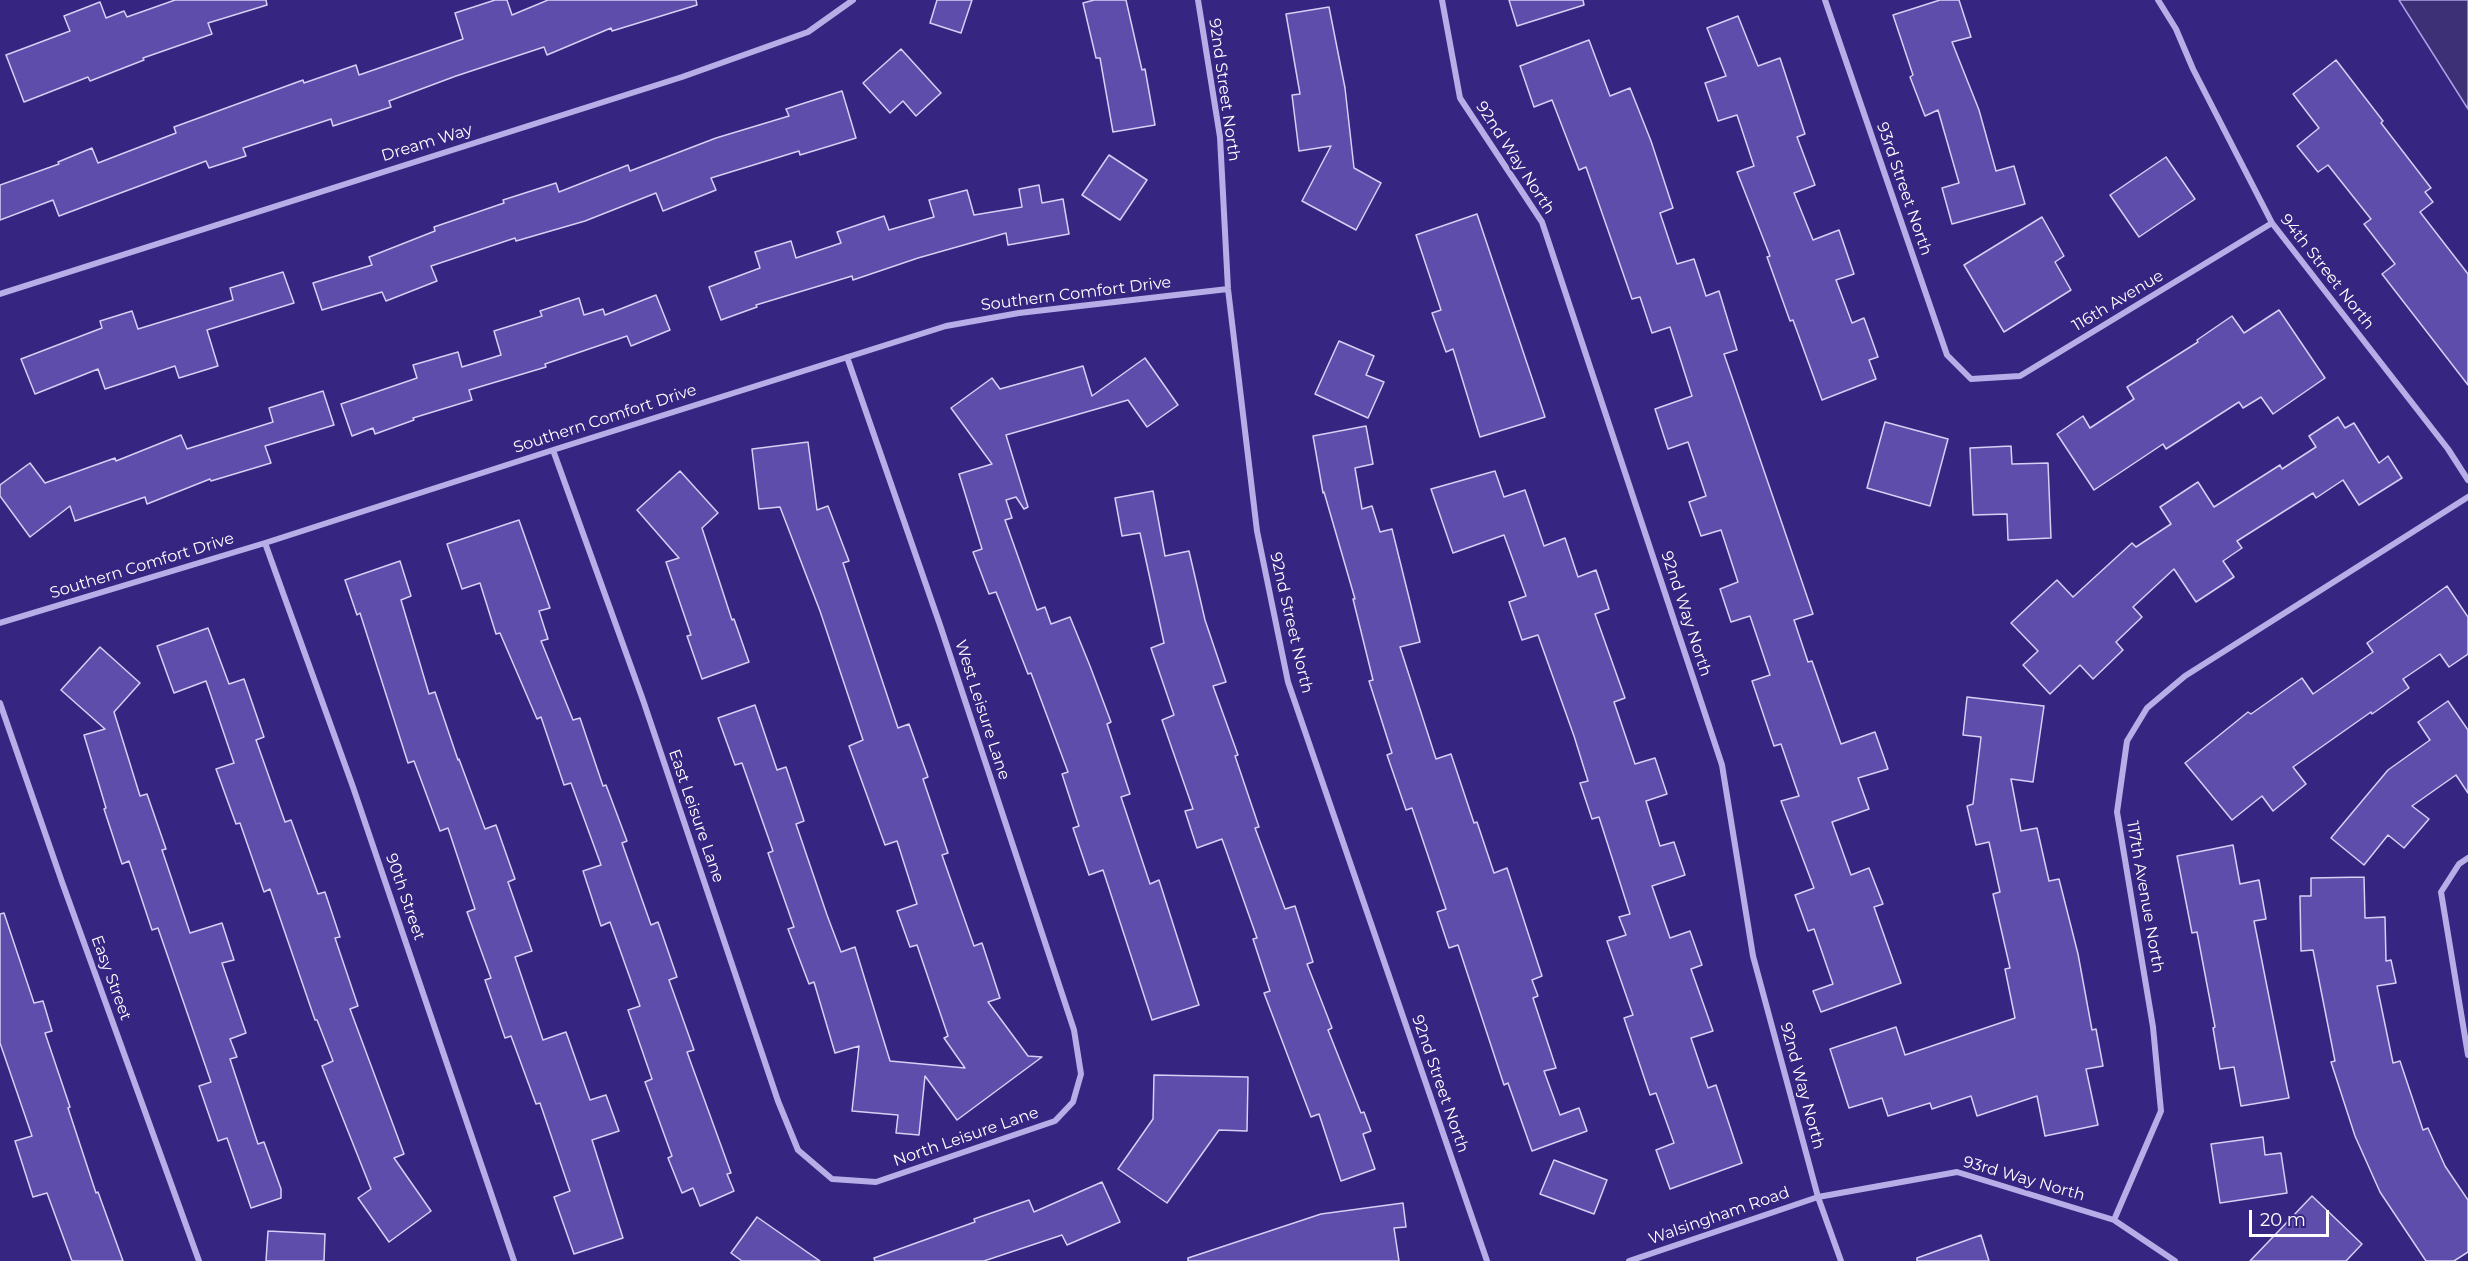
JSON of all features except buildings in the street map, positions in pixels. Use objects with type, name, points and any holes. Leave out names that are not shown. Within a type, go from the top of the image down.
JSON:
[{"type":"street","name":"Dream Way","points":[[0,294],[682,77],[808,32],[853,0]]},
{"type":"street","name":"92nd Street North","points":[[1198,0],[1220,137],[1228,289],[1257,531],[1288,682],[1487,1261]]},
{"type":"street","name":"92nd Way North","points":[[1442,0],[1460,98],[1542,222],[1722,765],[1753,956],[1818,1197],[1841,1261]]},
{"type":"street","name":"93rd Street North","points":[[1825,0],[1947,356],[1971,380]]},
{"type":"street","name":"94th Street North","points":[[2158,0],[2176,29],[2193,69],[2272,223],[2448,449],[2468,480]]},
{"type":"street","name":"116th Avenue","points":[[1971,380],[2020,376],[2272,223]]},
{"type":"street","name":"Southern Comfort Drive","points":[[0,623],[265,543],[946,326],[1018,313],[1228,289]]},
{"type":"street","name":"West Leisure Lane","points":[[847,357],[940,626],[1074,1030],[1081,1074]]},
{"type":"street","name":"East Leisure Lane","points":[[553,450],[643,700],[778,1101],[798,1150],[832,1179]]},
{"type":"street","name":"117th Avenue North","points":[[2114,1220],[2161,1111],[2153,1027],[2117,813],[2127,741],[2147,708],[2185,676],[2468,497]]},
{"type":"street","name":"90th Street","points":[[265,543],[353,787],[513,1261]]},
{"type":"street","name":"Easy Street","points":[[0,703],[199,1261]]},
{"type":"street","points":[[2468,858],[2459,864],[2441,892],[2468,1055]]},
{"type":"street","name":"North Leisure Lane","points":[[832,1179],[876,1182],[1055,1121],[1072,1102],[1081,1074]]},
{"type":"street","name":"93rd Way North","points":[[1818,1197],[1957,1172],[2114,1220],[2175,1261]]},
{"type":"street","name":"Walsingham Road","points":[[1629,1261],[1818,1197]]},
{"type":"shaded area","points":[[2399,0],[2468,0],[2468,109]]}]
